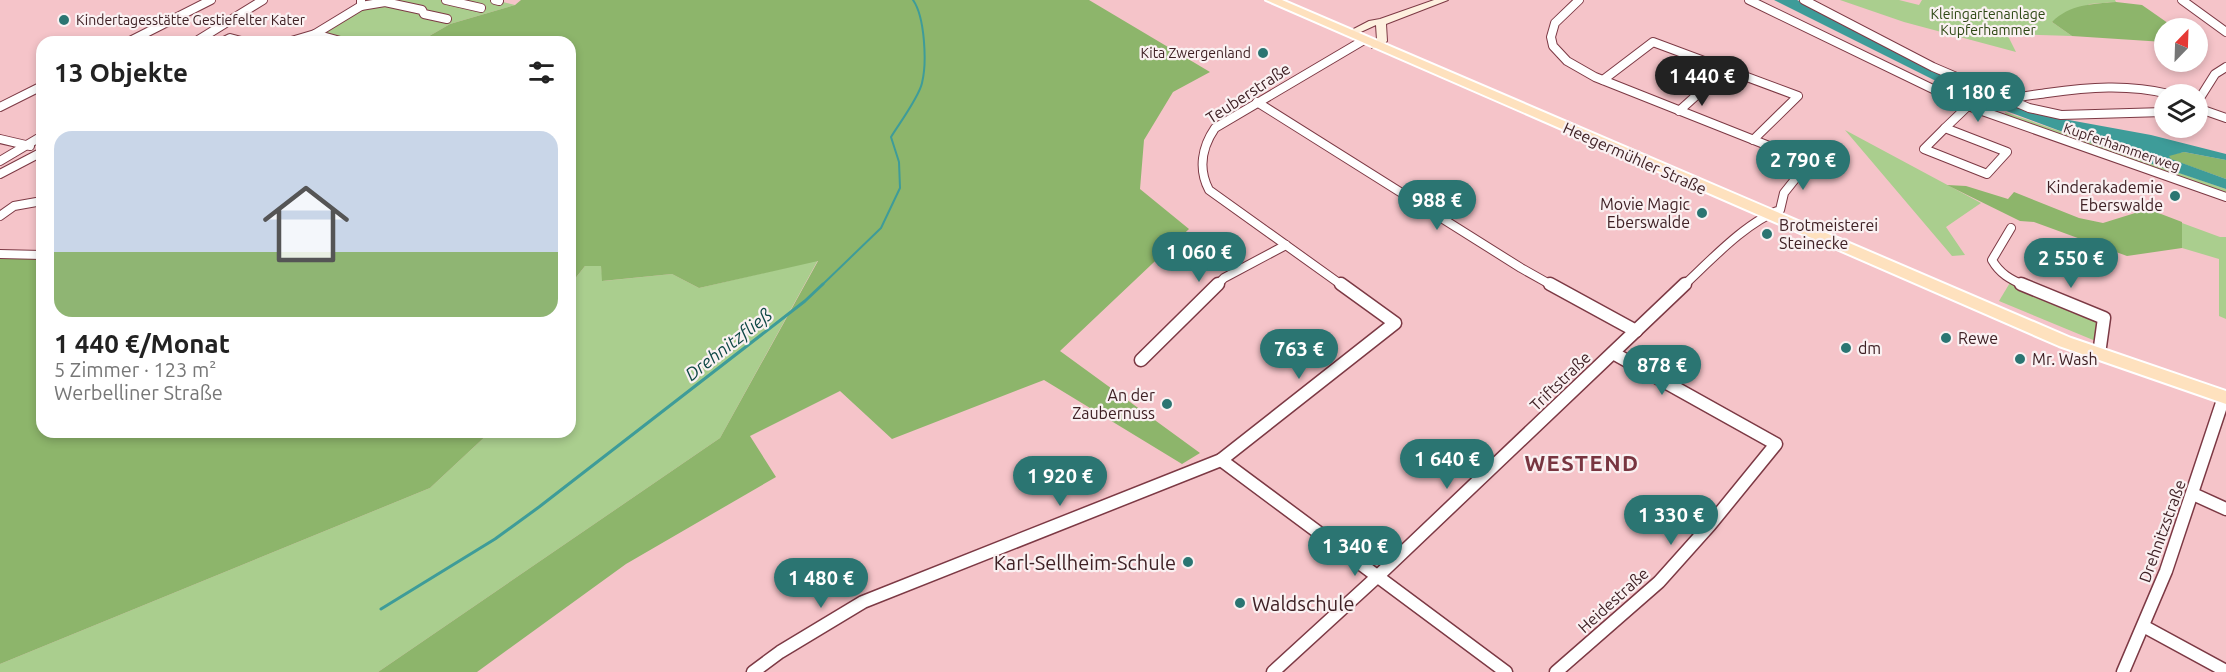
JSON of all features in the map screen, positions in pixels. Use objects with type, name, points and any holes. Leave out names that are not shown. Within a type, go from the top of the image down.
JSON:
[{"type":"main road","name":"Heegermühler Straße","points":[[1272,0],[1765,214],[2099,354],[2225,398]]},
{"type":"main road","points":[[1349,34],[1372,23],[1381,22],[1443,0]]},
{"type":"main road","points":[[1370,43],[1382,41],[1381,22]]},
{"type":"street","points":[[140,36],[211,0]]},
{"type":"street","points":[[205,36],[263,0]]},
{"type":"street","points":[[446,0],[481,8]]},
{"type":"street","points":[[468,5],[476,0]]},
{"type":"street","points":[[1579,0],[1553,26],[1552,42],[1558,52],[1570,63],[1603,80],[1753,140],[1798,96],[1653,42],[1603,80]]},
{"type":"street","name":"Kupferhammerweg","points":[[1749,0],[1968,106],[2226,197]]},
{"type":"street","points":[[1804,0],[1933,67],[2010,100],[2061,115],[2154,112]]},
{"type":"street","points":[[2182,0],[2226,32]]},
{"type":"street","points":[[308,36],[315,34],[361,3],[386,2],[422,10],[424,14],[447,19]]},
{"type":"street","points":[[315,34],[322,36]]},
{"type":"street","name":"Teuberstraße","points":[[1221,460],[1395,323],[1209,190],[1203,181],[1202,172],[1208,136],[1215,128],[1257,102],[1370,43]]},
{"type":"street","points":[[2208,86],[2215,74],[2226,67]]},
{"type":"street","points":[[1679,111],[1709,84]]},
{"type":"street","points":[[2010,100],[2020,96],[2075,88],[2127,86],[2154,90]]},
{"type":"street","points":[[0,107],[36,89]]},
{"type":"street","points":[[1257,102],[1521,268],[1636,331]]},
{"type":"street","points":[[1945,128],[2007,152],[1987,174],[1924,149],[1945,128],[1968,106]]},
{"type":"street","points":[[2208,114],[2226,118]]},
{"type":"street","points":[[0,139],[36,148]]},
{"type":"street","points":[[0,161],[36,140]]},
{"type":"street","name":"Triftstraße","points":[[1273,672],[1379,575],[1725,246],[1734,242],[1765,214],[1780,210],[1784,193],[1796,178],[1778,151],[1753,140]]},
{"type":"street","points":[[0,174],[36,153]]},
{"type":"street","points":[[0,216],[14,206],[36,202]]},
{"type":"street","points":[[2011,228],[1992,260],[1998,270],[2009,279],[2104,318],[2099,354]]},
{"type":"street","points":[[1142,360],[1224,278],[1286,244]]},
{"type":"street","points":[[0,254],[36,255]]},
{"type":"street","name":"Heidestraße","points":[[1556,672],[1659,582],[1710,525],[1776,444],[1613,353]]},
{"type":"street","name":"Drehnitzstraße","points":[[2123,672],[2145,627],[2225,398]]},
{"type":"street","points":[[753,672],[780,652],[863,602],[1221,460],[1379,575],[1506,672]]},
{"type":"street","points":[[2193,494],[2226,509]]},
{"type":"street","points":[[2145,627],[2226,671]]},
{"type":"green space","points":[[361,0],[495,0],[515,5],[450,24],[429,36],[328,36],[320,33],[360,6]]},
{"type":"green space","points":[[521,0],[1089,0],[1210,72],[1173,92],[1144,140],[1140,189],[1189,229],[1060,351],[1200,453],[1182,464],[1044,380],[892,439],[840,391],[750,436],[776,477],[626,564],[477,672],[378,672],[720,438],[818,261],[699,288],[672,274],[602,281],[601,266],[585,266],[576,277],[576,36],[429,36],[450,24],[515,5]]},
{"type":"green space","name":"Kleingartenanlage Kupferhammer","points":[[1840,0],[1899,0],[1919,5],[1922,0],[2115,0],[2116,2],[2090,4],[2052,22],[2072,36],[2007,34],[2016,52],[1904,22]]},
{"type":"green space","points":[[2116,2],[2142,5],[2161,18],[2154,18],[2154,41],[2072,36],[2052,22],[2074,8]]},
{"type":"green space","points":[[2005,112],[2226,189],[2226,197],[2006,116]]},
{"type":"green space","points":[[1845,130],[1981,203],[1946,227],[1965,255],[1952,256]]},
{"type":"green space","points":[[2184,152],[2226,160],[2226,179],[2170,159],[2168,155]]},
{"type":"green space","points":[[1947,185],[1966,186],[2008,199],[2014,192],[2079,218],[2103,223],[2148,209],[2182,222],[2182,248],[2127,256],[2034,222],[2020,221]]},
{"type":"green space","points":[[2182,223],[2220,237],[2226,237],[2226,319],[2219,316],[2219,259],[2182,248]]},
{"type":"green space","points":[[0,257],[36,258],[36,438],[484,438],[430,488],[0,664]]},
{"type":"green space","points":[[818,260],[720,438],[378,672],[0,672],[0,664],[430,488],[484,438],[576,438],[576,277],[585,266],[601,266],[603,281],[672,274],[699,288]]},
{"type":"green space","points":[[2011,281],[2102,319],[2098,342],[1999,301]]},
{"type":"water","points":[[1774,0],[1797,0],[1908,58],[2010,105],[2036,114],[2151,135],[2154,138],[2163,138],[2226,154],[2226,160],[2184,152],[2169,156],[2171,159],[2226,179],[2226,189],[2114,151],[1966,96]]},
{"type":"waterway","name":"Drehnitzfließ","points":[[821,286],[881,228],[900,188],[899,162],[891,137],[913,103],[924,74],[924,40],[920,17],[913,0]]},
{"type":"waterway","name":"Drehnitzfließ","points":[[381,609],[495,539],[539,507],[805,301],[823,284]]},
{"type":"place","name":"Kindertagesstätte Gestiefelter Kater","points":[[64,20]]},
{"type":"place","name":"Kita Zwergenland","points":[[1263,53]]},
{"type":"place","name":"Kinderakademie Eberswalde","points":[[2175,196]]},
{"type":"place","name":"Movie Magic Eberswalde","points":[[1702,213]]},
{"type":"place","name":"Brotmeisterei Steinecke","points":[[1767,234]]},
{"type":"place","name":"Rewe","points":[[1946,338]]},
{"type":"place","name":"dm","points":[[1846,348]]},
{"type":"place","name":"Mr. Wash","points":[[2020,359]]},
{"type":"place","name":"An der Zaubernuss","points":[[1167,404]]},
{"type":"place","name":"Karl-Sellheim-Schule","points":[[1188,562]]},
{"type":"place","name":"Waldschule","points":[[1240,603]]},
{"type":"district","name":"WESTEND","points":[[1582,462]]}]
